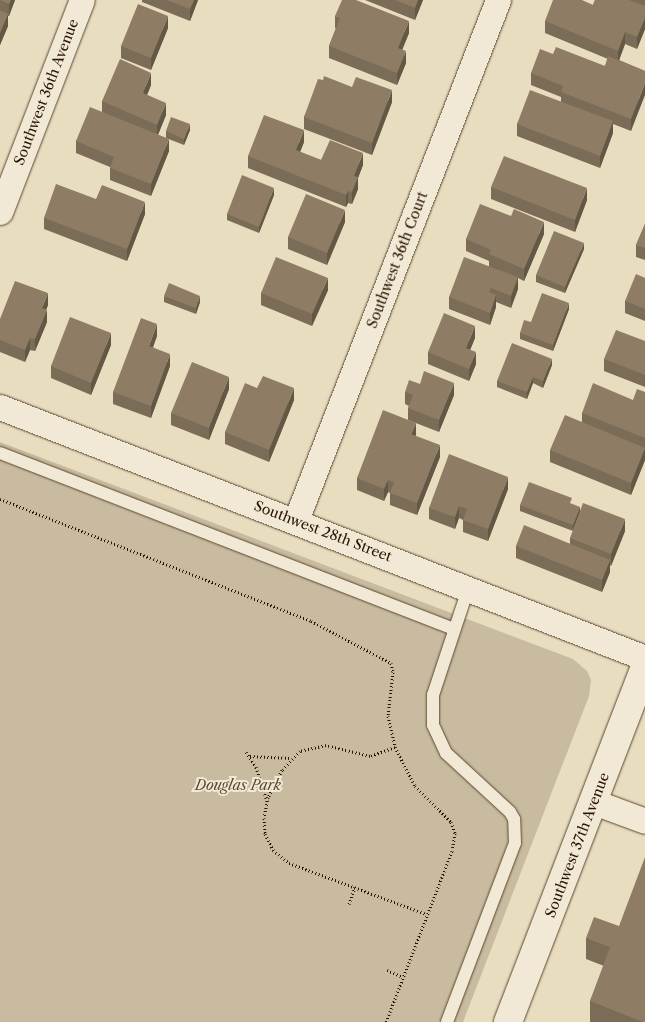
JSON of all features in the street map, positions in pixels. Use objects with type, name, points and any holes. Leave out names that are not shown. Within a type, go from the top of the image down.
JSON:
[{"type":"main road","name":"Southwest 37th Avenue","points":[[508,1022],[645,667]]},
{"type":"street","name":"Southwest 36th Avenue","points":[[0,212],[82,0]]},
{"type":"street","name":"Southwest 36th Court","points":[[296,520],[498,0]]},
{"type":"street","name":"Southwest 28th Street","points":[[0,407],[296,520],[645,658]]},
{"type":"street","points":[[594,802],[645,822]]},
{"type":"lane","points":[[0,453],[453,629]]},
{"type":"lane","points":[[447,1022],[515,843],[514,819],[510,812],[446,753],[433,725],[433,695],[453,629],[468,589]]},
{"type":"path","points":[[0,499],[311,621],[386,658],[393,667],[388,706],[395,747],[415,786],[451,822],[455,832],[452,851],[426,914],[386,1022]]},
{"type":"path","points":[[395,747],[363,756],[333,745],[319,745],[306,748],[292,758],[276,780],[267,801],[265,834],[278,856],[295,866],[426,914]]},
{"type":"path","points":[[246,752],[250,756],[267,801]]},
{"type":"path","points":[[250,756],[292,758]]},
{"type":"path","points":[[349,904],[355,887]]},
{"type":"path","points":[[387,970],[403,977]]},
{"type":"green space","name":"Douglas Park","points":[[0,442],[573,659],[587,671],[591,680],[589,696],[463,1022],[0,1022]]},
{"type":"building","points":[[0,0],[11,0],[9,4]]},
{"type":"building","points":[[167,0],[194,0],[190,9]]},
{"type":"building","points":[[342,0],[356,0],[409,21],[398,48],[406,51],[397,73],[329,46],[340,18],[335,16]]},
{"type":"building","points":[[395,0],[418,0],[415,8]]},
{"type":"building","points":[[553,0],[582,0],[593,5],[595,0],[629,0],[645,6],[645,18],[637,37],[625,32],[618,51],[545,21]]},
{"type":"building","points":[[138,4],[168,16],[151,58],[121,46]]},
{"type":"building","points":[[0,10],[8,14],[0,33]]},
{"type":"building","points":[[556,47],[605,66],[608,56],[645,71],[645,83],[631,119],[561,92],[563,86],[531,73],[540,49],[553,54]]},
{"type":"building","points":[[120,59],[151,73],[143,93],[166,103],[157,125],[102,101]]},
{"type":"building","points":[[324,76],[352,87],[356,77],[392,90],[372,143],[304,117],[318,79],[323,80]]},
{"type":"building","points":[[530,90],[613,121],[600,156],[517,124]]},
{"type":"building","points":[[90,107],[169,139],[151,184],[110,168],[114,157],[76,141]]},
{"type":"building","points":[[264,115],[304,130],[296,150],[321,160],[330,140],[363,153],[354,176],[358,177],[352,192],[348,191],[346,195],[248,156]]},
{"type":"building","points":[[171,117],[190,124],[184,139],[166,131]]},
{"type":"building","points":[[504,156],[587,188],[575,220],[491,187]]},
{"type":"building","points":[[242,175],[274,188],[259,227],[227,214]]},
{"type":"building","points":[[56,184],[96,199],[102,185],[145,202],[127,249],[44,218]]},
{"type":"building","points":[[306,194],[345,210],[327,253],[288,237]]},
{"type":"building","points":[[480,204],[511,216],[514,209],[544,222],[524,269],[489,254],[491,250],[466,239]]},
{"type":"building","points":[[645,224],[645,248],[636,245]]},
{"type":"building","points":[[554,231],[584,243],[565,287],[536,275]]},
{"type":"building","points":[[276,257],[328,278],[312,314],[261,293]]},
{"type":"building","points":[[464,257],[518,277],[511,296],[491,288],[489,292],[496,295],[490,313],[449,297]]},
{"type":"building","points":[[636,274],[645,278],[645,309],[625,301]]},
{"type":"building","points":[[15,281],[48,293],[42,308],[47,310],[35,339],[30,338],[25,350],[0,340],[0,319]]},
{"type":"building","points":[[169,283],[200,296],[196,308],[164,296]]},
{"type":"building","points":[[542,293],[569,303],[553,345],[520,333],[524,320],[531,322]]},
{"type":"building","points":[[444,313],[475,326],[466,348],[476,352],[469,369],[428,352]]},
{"type":"building","points":[[70,317],[111,333],[91,383],[51,366]]},
{"type":"building","points":[[141,318],[157,324],[149,346],[170,354],[151,406],[113,392]]},
{"type":"building","points":[[616,330],[645,341],[645,375],[604,359]]},
{"type":"building","points":[[512,343],[552,359],[543,381],[533,377],[527,392],[497,381]]},
{"type":"building","points":[[192,362],[229,377],[209,428],[171,413]]},
{"type":"building","points":[[424,371],[454,383],[439,420],[408,408],[413,395],[405,392],[409,380],[420,384]]},
{"type":"building","points":[[263,376],[294,388],[269,450],[225,432],[245,383],[257,388]]},
{"type":"building","points":[[593,383],[633,400],[637,389],[645,392],[645,438],[582,413]]},
{"type":"building","points":[[383,410],[416,423],[411,434],[440,445],[417,503],[390,493],[394,482],[388,480],[384,489],[357,478]]},
{"type":"building","points":[[565,415],[645,448],[631,483],[550,450]]},
{"type":"building","points":[[449,454],[508,477],[488,529],[463,520],[467,509],[459,506],[455,517],[429,508]]},
{"type":"building","points":[[529,482],[572,498],[570,503],[580,507],[573,525],[520,505]]},
{"type":"building","points":[[583,503],[625,519],[611,554],[570,538]]},
{"type":"building","points":[[524,525],[610,560],[602,580],[516,546]]},
{"type":"building","points":[[645,857],[645,1022],[643,1022],[590,1001],[610,947],[586,938],[594,917],[619,926]]}]
